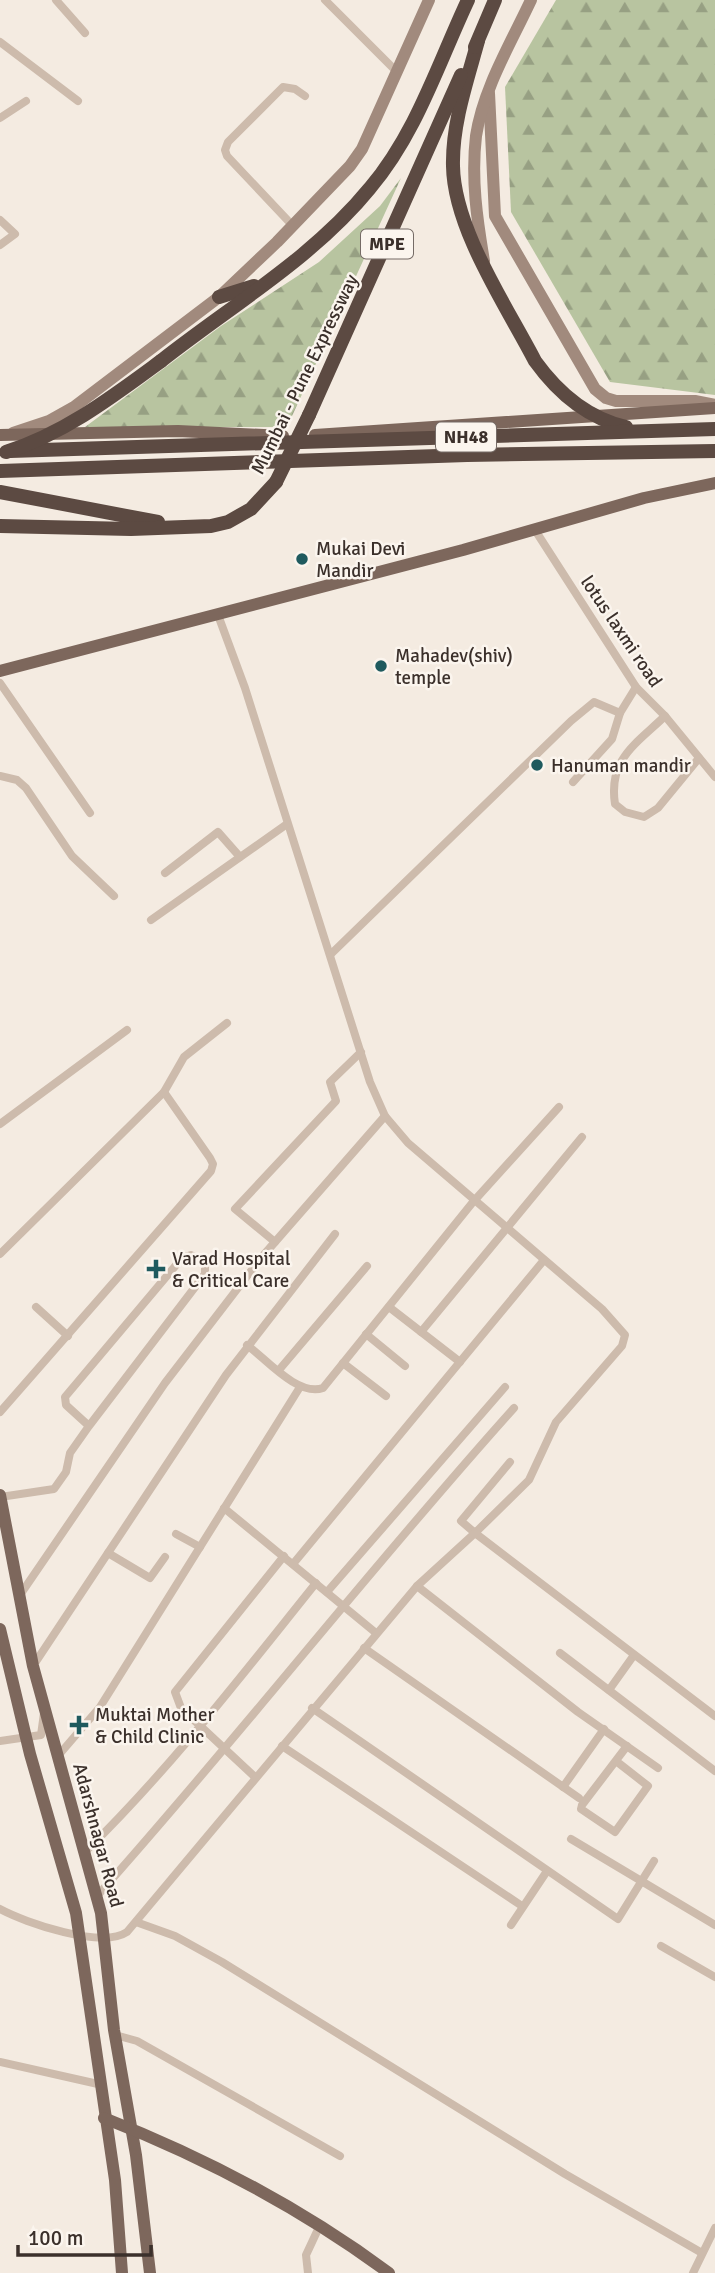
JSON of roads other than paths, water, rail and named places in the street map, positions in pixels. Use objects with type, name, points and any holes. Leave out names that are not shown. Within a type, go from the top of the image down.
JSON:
[{"type":"highway","name":"MPE","points":[[3,452],[49,435],[81,418],[320,240],[370,189],[388,164],[414,121],[468,0]]},
{"type":"highway","name":"Mumbai - Pune Expressway","points":[[191,526],[211,526],[237,518],[258,504],[276,482],[309,415],[495,0]]},
{"type":"highway","points":[[478,41],[459,113],[453,164],[465,226],[535,361],[563,394],[590,414],[612,424],[643,431]]},
{"type":"highway","points":[[219,297],[265,283]]},
{"type":"highway","name":"NH48","points":[[3,452],[290,440],[715,429]]},
{"type":"highway","name":"NH48","points":[[0,471],[715,451]]},
{"type":"highway","name":"MPE","points":[[0,492],[191,526]]},
{"type":"highway","points":[[0,526],[131,529],[191,526]]},
{"type":"main road","points":[[5,435],[178,431],[290,440],[715,406]]},
{"type":"main road","points":[[0,671],[535,530],[644,498],[715,483]]},
{"type":"main road","name":"Adarshnagar Road","points":[[0,1496],[33,1666],[97,1896],[115,2035],[132,2129],[150,2273]]},
{"type":"main road","points":[[0,1629],[30,1754],[71,1892],[80,1936],[99,2084],[115,2180],[122,2273]]},
{"type":"main road","points":[[104,2118],[232,2174],[320,2225],[389,2273]]},
{"type":"street","points":[[56,0],[85,33]]},
{"type":"street","points":[[325,0],[397,72]]},
{"type":"street","points":[[5,435],[49,421],[74,407],[219,297],[293,226],[358,156],[429,0]]},
{"type":"street","points":[[484,263],[476,208],[476,137],[489,93],[531,0]]},
{"type":"street","points":[[0,42],[78,102]]},
{"type":"street","points":[[293,226],[227,156],[225,150],[228,142],[283,87],[295,89],[305,96]]},
{"type":"street","points":[[489,93],[495,216],[595,388],[606,398],[616,401],[696,401],[715,406]]},
{"type":"street","points":[[0,118],[26,101]]},
{"type":"street","points":[[0,220],[15,234],[0,245]]},
{"type":"street","name":"lotus laxmi road","points":[[535,530],[636,688],[665,716],[715,778]]},
{"type":"street","points":[[0,1909],[13,1916],[80,1936],[120,1936],[136,1922],[417,1586],[513,1499],[529,1480],[556,1422],[625,1341],[617,1324],[473,1202],[408,1143],[385,1116],[361,1052],[218,615]]},
{"type":"street","points":[[0,683],[90,813]]},
{"type":"street","points":[[573,782],[612,739],[621,713],[636,688]]},
{"type":"street","points":[[331,954],[578,715],[594,702],[621,713]]},
{"type":"street","points":[[665,716],[619,762],[612,783],[615,804],[625,812],[644,817],[658,808],[699,758]]},
{"type":"street","points":[[0,776],[17,780],[26,788],[72,856],[114,896]]},
{"type":"street","points":[[150,920],[287,824]]},
{"type":"street","points":[[165,873],[218,832],[240,857]]},
{"type":"street","points":[[0,1254],[164,1092],[184,1057],[228,1023]]},
{"type":"street","points":[[0,1124],[127,1030]]},
{"type":"street","points":[[275,1242],[235,1209],[336,1101],[330,1082],[361,1052]]},
{"type":"street","points":[[0,1412],[211,1171],[213,1164],[210,1157],[164,1092]]},
{"type":"street","points":[[247,1345],[300,1387],[312,1390],[323,1388],[473,1202],[559,1107]]},
{"type":"street","points":[[18,1597],[165,1383],[275,1242],[385,1116]]},
{"type":"street","points":[[421,1332],[582,1138]]},
{"type":"street","points":[[33,1666],[247,1345],[335,1234]]},
{"type":"street","points":[[0,1496],[54,1489],[66,1472],[70,1453],[89,1426],[205,1275],[205,1265],[191,1255],[182,1258],[65,1396],[66,1405],[89,1426]]},
{"type":"street","points":[[293,1563],[544,1260]]},
{"type":"street","points":[[279,1370],[367,1266]]},
{"type":"street","points":[[36,1307],[68,1336]]},
{"type":"street","points":[[388,1307],[460,1362]]},
{"type":"street","points":[[366,1334],[405,1366]]},
{"type":"street","points":[[343,1363],[386,1396]]},
{"type":"street","points":[[57,1756],[100,1707],[300,1387]]},
{"type":"street","points":[[327,1592],[505,1387]]},
{"type":"street","points":[[97,1896],[225,1749],[341,1605],[514,1408]]},
{"type":"street","points":[[510,1462],[461,1521],[715,1716]]},
{"type":"street","points":[[224,1508],[376,1633]]},
{"type":"street","points":[[176,1534],[200,1547]]},
{"type":"street","points":[[108,1553],[150,1578],[165,1557]]},
{"type":"street","points":[[255,1777],[177,1702],[175,1692],[284,1556]]},
{"type":"street","points":[[86,1852],[116,1822],[200,1725],[316,1583]]},
{"type":"street","points":[[417,1586],[658,1768]]},
{"type":"street","points":[[364,1648],[579,1798]]},
{"type":"street","points":[[561,1653],[715,1771]]},
{"type":"street","points":[[609,1690],[634,1655]]},
{"type":"street","points":[[0,1741],[41,1735],[44,1705]]},
{"type":"street","points":[[313,1708],[618,1919],[654,1861]]},
{"type":"street","points":[[563,1787],[604,1729]]},
{"type":"street","points":[[282,1746],[522,1906]]},
{"type":"street","points":[[616,1762],[648,1786],[615,1832],[581,1809],[627,1746]]},
{"type":"street","points":[[571,1839],[715,1925]]},
{"type":"street","points":[[511,1924],[547,1871]]},
{"type":"street","points":[[136,1922],[175,1936],[222,1962],[565,2174],[702,2253]]},
{"type":"street","points":[[661,1946],[715,1977]]},
{"type":"street","points":[[115,2035],[137,2041],[340,2156]]},
{"type":"street","points":[[0,2062],[99,2084]]},
{"type":"street","points":[[308,2273],[306,2255],[320,2225]]},
{"type":"street","points":[[693,2273],[715,2228]]},
{"type":"place","name":"Mukai Devi Mandir","points":[[302,559]]},
{"type":"place","name":"Mahadev(shiv) temple","points":[[381,666]]},
{"type":"place","name":"Hanuman mandir","points":[[537,765]]},
{"type":"place","name":"Varad Hospital & Critical Care","points":[[156,1269]]},
{"type":"place","name":"Muktai Mother & Child Clinic","points":[[79,1725]]}]
